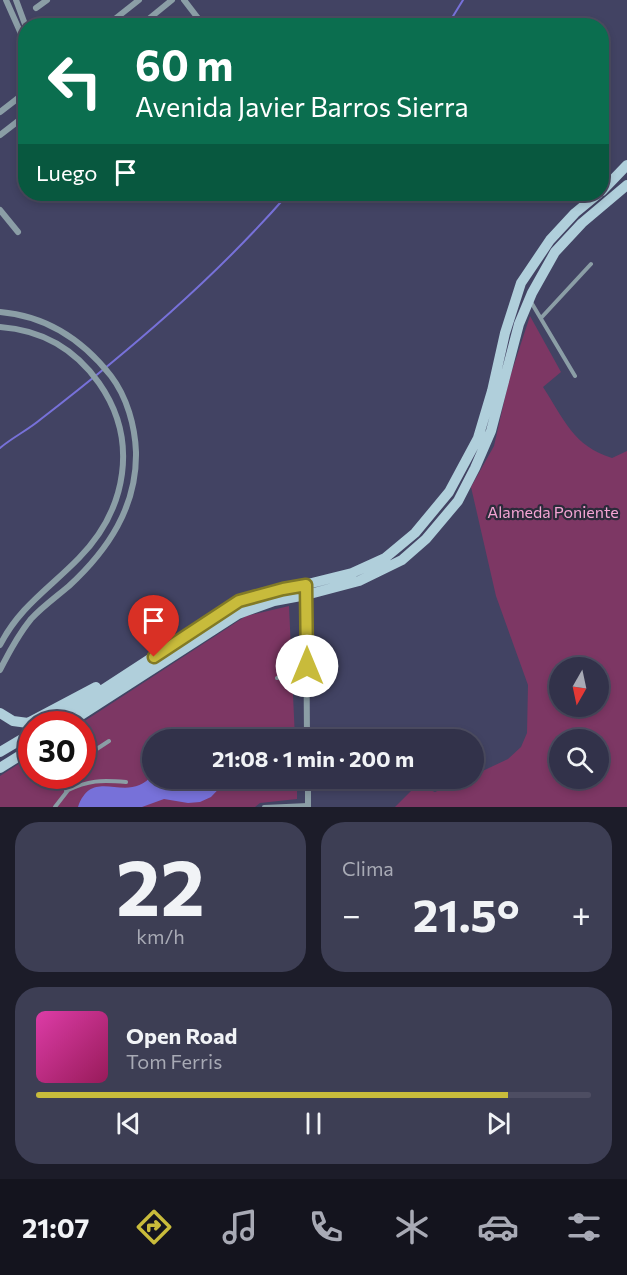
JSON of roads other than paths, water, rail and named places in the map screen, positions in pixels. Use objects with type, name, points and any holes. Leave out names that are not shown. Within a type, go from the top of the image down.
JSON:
[{"type":"street","points":[[6,0],[18,27]]},
{"type":"street","points":[[16,0],[23,18]]},
{"type":"street","points":[[36,8],[46,0]]},
{"type":"street","points":[[119,18],[139,0]]},
{"type":"street","points":[[150,18],[172,0]]},
{"type":"street","points":[[184,0],[198,18]]},
{"type":"street","points":[[0,112],[18,98]]},
{"type":"street","points":[[0,135],[18,121]]},
{"type":"street","points":[[609,183],[627,165]]},
{"type":"street","points":[[609,201],[627,185]]},
{"type":"street","points":[[87,711],[238,614],[352,573],[385,558],[415,533],[449,492],[478,438],[492,391],[505,333],[521,283],[550,240],[590,201]]},
{"type":"street","points":[[67,711],[239,601],[283,589],[306,590],[359,581],[402,560],[426,539],[458,501],[471,478],[491,431],[515,337],[529,299],[555,252],[609,201]]},
{"type":"street","points":[[0,210],[18,232]]},
{"type":"street","points":[[0,312],[20,314],[46,322],[73,337],[96,356],[117,384],[129,411],[135,437],[134,480],[126,511],[110,541],[92,564],[43,607],[19,635],[0,670]]},
{"type":"street","points":[[0,327],[17,328],[42,335],[66,349],[88,368],[105,392],[115,413],[123,445],[121,478],[111,516],[80,557],[33,598],[6,633],[0,645]]},
{"type":"street","points":[[306,590],[307,729]]},
{"type":"street","points":[[0,713],[13,721],[28,723],[137,668]]},
{"type":"street","points":[[0,752],[18,741]]},
{"type":"street","points":[[0,768],[18,757]]},
{"type":"street","points":[[308,789],[308,806]]},
{"type":"lane","points":[[541,318],[591,264]]},
{"type":"lane","points":[[529,299],[575,376]]},
{"type":"lane","points":[[277,678],[292,674],[307,666]]},
{"type":"lane","points":[[96,749],[109,741]]},
{"type":"lane","points":[[55,807],[66,791],[84,783],[126,782]]},
{"type":"lane","points":[[264,807],[308,806]]},
{"type":"waterway","points":[[452,18],[463,0]]},
{"type":"waterway","points":[[0,448],[36,423],[139,340],[231,255],[282,201]]},
{"type":"park label","name":"Alameda Poniente","points":[[553,511]]}]
